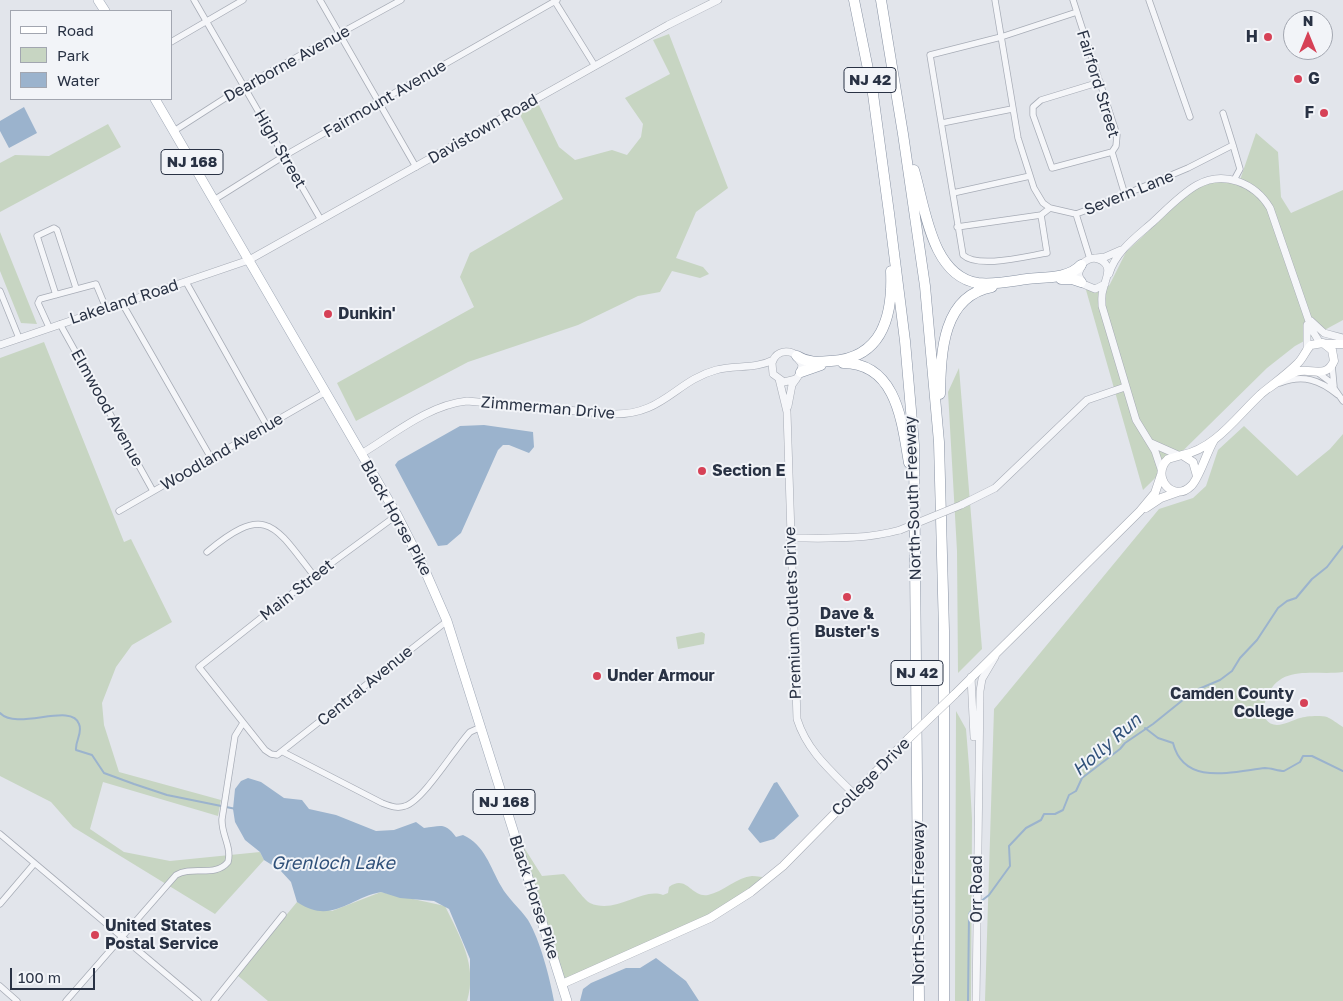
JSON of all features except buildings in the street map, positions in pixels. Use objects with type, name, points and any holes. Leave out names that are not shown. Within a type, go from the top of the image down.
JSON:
[{"type":"highway","name":"North-South Freeway","points":[[854,0],[873,94],[905,340],[914,444],[919,1001]]},
{"type":"highway","name":"North-South Freeway","points":[[881,0],[904,134],[925,286],[939,442],[944,631],[944,1001]]},
{"type":"highway","points":[[904,134],[934,242],[949,266],[961,277],[971,282],[989,283],[1068,275],[1081,265]]},
{"type":"highway","points":[[797,356],[815,362],[852,358],[866,351],[877,338],[888,316],[890,302],[889,213]]},
{"type":"highway","points":[[939,442],[943,350],[949,324],[962,302],[976,291],[991,287],[1065,279],[1085,285]]},
{"type":"highway","points":[[799,376],[818,366],[846,363],[867,368],[880,377],[891,392],[898,408],[914,496]]},
{"type":"main road","name":"Black Horse Pike","points":[[156,100],[396,515],[423,566],[446,621],[567,1001]]},
{"type":"main road","points":[[1321,343],[1333,352],[1333,364]]},
{"type":"main road","points":[[1216,438],[1192,486],[1183,491],[1167,488],[1161,472],[1167,460],[1192,453],[1216,438],[1297,364],[1312,344],[1343,344]]},
{"type":"main road","points":[[1269,388],[1296,372],[1326,371],[1333,364],[1336,355],[1343,349]]},
{"type":"main road","points":[[1306,351],[1306,364],[1315,372]]},
{"type":"main road","points":[[1180,455],[1193,462],[1197,476]]},
{"type":"main road","name":"College Drive","points":[[562,984],[710,918],[734,904],[783,866],[909,738],[1140,512],[1155,493],[1161,472]]},
{"type":"main road","name":"College Drive","points":[[1140,512],[1161,498],[1183,491]]},
{"type":"street","name":"High Street","points":[[194,0],[321,220]]},
{"type":"street","points":[[172,41],[243,0]]},
{"type":"street","points":[[320,0],[416,167]]},
{"type":"street","name":"Dearborne Avenue","points":[[174,131],[244,86],[401,0]]},
{"type":"street","points":[[555,0],[595,66]]},
{"type":"street","name":"Fairmount Avenue","points":[[214,200],[284,156],[555,0]]},
{"type":"street","name":"Davistown Road","points":[[249,260],[595,66],[718,0]]},
{"type":"street","points":[[958,227],[1041,216],[1050,208],[1038,196],[1030,176],[1012,109],[995,0]]},
{"type":"street","name":"Fairford Street","points":[[1073,0],[1117,135],[1116,146],[1112,152],[1125,195]]},
{"type":"street","points":[[1149,0],[1190,117]]},
{"type":"street","points":[[1041,216],[1047,253],[973,262],[962,255],[930,55],[1001,37],[1077,12]]},
{"type":"street","points":[[1100,82],[1041,100],[1033,107],[1033,116],[1052,168],[1112,152]]},
{"type":"street","points":[[942,123],[1012,109]]},
{"type":"street","points":[[1223,113],[1240,169],[1234,180]]},
{"type":"street","name":"Severn Lane","points":[[1050,208],[1076,214],[1188,168],[1234,145]]},
{"type":"street","points":[[953,193],[1030,176]]},
{"type":"street","points":[[1161,472],[1150,443],[1136,420],[1125,387],[1102,306],[1102,291],[1114,260],[1184,194],[1197,185],[1219,179],[1234,180],[1258,192],[1270,208],[1312,330],[1321,343]]},
{"type":"street","points":[[1076,214],[1092,259]]},
{"type":"street","points":[[56,294],[37,236],[54,228],[57,230],[76,288]]},
{"type":"street","points":[[1102,306],[1078,275],[1081,265],[1092,259],[1105,258],[1126,247]]},
{"type":"street","points":[[1092,259],[1104,263],[1109,274]]},
{"type":"street","name":"Lakeland Road","points":[[0,345],[249,260]]},
{"type":"street","points":[[186,282],[267,426]]},
{"type":"street","points":[[49,327],[39,301],[56,294],[96,284],[106,308]]},
{"type":"street","points":[[1085,285],[1098,288],[1105,284]]},
{"type":"street","points":[[0,291],[19,338]]},
{"type":"street","points":[[1300,296],[1315,327],[1330,336],[1343,338]]},
{"type":"street","points":[[1300,296],[1308,330],[1306,351]]},
{"type":"street","points":[[122,303],[211,458]]},
{"type":"street","name":"Elmwood Avenue","points":[[60,324],[153,491]]},
{"type":"street","points":[[784,352],[797,356],[801,362],[799,376],[788,382],[779,379],[773,374],[773,360],[784,352]]},
{"type":"street","name":"Zimmerman Drive","points":[[360,454],[432,411],[451,404],[479,402],[627,414],[651,408],[708,373],[763,364],[773,360]]},
{"type":"street","points":[[1333,364],[1333,382],[1338,395]]},
{"type":"street","name":"Zimmerman Drive","points":[[738,368],[760,369],[773,374]]},
{"type":"street","points":[[1315,372],[1329,381],[1343,401]]},
{"type":"street","name":"Premium Outlets Drive","points":[[786,412],[791,388],[799,376]]},
{"type":"street","points":[[1269,388],[1282,382],[1302,378],[1325,385],[1338,395]]},
{"type":"street","name":"Premium Outlets Drive","points":[[779,379],[786,412],[797,719],[802,735],[813,752],[854,794]]},
{"type":"street","points":[[790,538],[882,535],[900,530],[983,496],[995,488],[1087,400],[1125,387]]},
{"type":"street","name":"Woodland Avenue","points":[[119,511],[324,392]]},
{"type":"street","points":[[1150,443],[1180,455]]},
{"type":"street","name":"Main Street","points":[[243,723],[199,667],[314,576],[396,515]]},
{"type":"street","points":[[207,552],[242,526],[265,525],[282,535],[314,576]]},
{"type":"street","name":"Central Avenue","points":[[283,752],[446,621]]},
{"type":"street","name":"Orr Road","points":[[976,1001],[977,777],[980,685],[1000,648]]},
{"type":"street","name":"Orr Road","points":[[971,677],[977,777]]},
{"type":"street","points":[[66,1001],[176,875],[186,870],[212,871],[225,865],[229,853],[222,831],[224,806],[234,736],[243,723],[268,753],[274,755],[283,752],[382,803],[400,807],[409,805],[415,800],[467,735],[481,727]]},
{"type":"street","points":[[0,834],[198,1001]]},
{"type":"street","points":[[0,904],[34,864]]},
{"type":"street","points":[[214,1001],[283,915]]},
{"type":"street","points":[[0,986],[17,1001]]},
{"type":"green space","points":[[669,34],[728,188],[696,212],[676,258],[703,267],[709,274],[700,278],[672,271],[660,292],[638,296],[578,325],[468,362],[356,421],[337,383],[474,307],[460,277],[470,253],[563,199],[519,113],[537,101],[559,147],[575,160],[612,150],[627,155],[641,137],[643,124],[625,98],[670,74],[653,40]]},
{"type":"green space","points":[[108,124],[121,147],[0,212],[0,163],[15,155],[49,156]]},
{"type":"green space","points":[[1256,133],[1278,152],[1281,197],[1291,213],[1343,190],[1343,320],[1295,346],[1267,368],[1143,490],[1086,290],[1109,286],[1126,252],[1186,196],[1201,186],[1215,182],[1239,183]]},
{"type":"green space","points":[[0,232],[37,324],[21,323],[0,271]]},
{"type":"green space","points":[[44,342],[124,542],[131,539],[172,622],[132,645],[116,667],[102,703],[104,725],[119,772],[221,800],[218,816],[103,782],[90,829],[124,852],[170,861],[260,852],[264,860],[215,914],[73,827],[51,802],[0,776],[0,358]]},
{"type":"green space","points":[[959,368],[982,649],[958,673],[957,551],[948,392]]},
{"type":"green space","points":[[1244,426],[1297,476],[1330,449],[1343,434],[1343,672],[1298,674],[1279,680],[1266,699],[1263,711],[1265,718],[1269,722],[1277,725],[1300,718],[1321,716],[1329,718],[1343,727],[1343,1001],[985,1001],[994,709],[1159,509],[1193,498],[1206,486],[1218,450]]},
{"type":"green space","points":[[702,632],[705,634],[704,644],[678,649],[676,637]]},
{"type":"green space","points":[[956,711],[966,729],[972,819],[971,1001],[955,1001]]},
{"type":"green space","points":[[513,830],[542,876],[564,874],[587,901],[600,906],[619,904],[646,895],[663,895],[668,893],[669,887],[680,883],[697,893],[708,895],[746,877],[768,878],[734,904],[562,984]]},
{"type":"green space","points":[[381,892],[445,906],[466,952],[469,964],[470,988],[467,1001],[268,1001],[237,975],[297,902],[332,911]]},
{"type":"water","points":[[24,107],[37,133],[9,148],[0,131],[0,121]]},
{"type":"water","points":[[484,425],[533,432],[534,447],[529,453],[509,445],[503,445],[498,450],[461,533],[447,545],[438,546],[395,465],[398,461],[460,426]]},
{"type":"water","name":"Grenloch Lake","points":[[248,778],[261,782],[284,798],[302,800],[309,809],[336,815],[376,831],[394,830],[416,822],[424,828],[446,827],[456,837],[463,835],[470,839],[482,851],[504,891],[528,920],[544,959],[554,1001],[470,1001],[470,959],[449,909],[434,901],[400,898],[381,892],[330,911],[309,908],[297,902],[291,882],[280,870],[264,860],[260,852],[245,840],[235,822],[233,809],[235,789],[241,781]]},
{"type":"water","points":[[777,782],[799,816],[774,839],[760,843],[748,829],[774,783]]},
{"type":"water","points":[[656,958],[686,981],[699,1001],[580,1001],[583,989],[591,983],[626,968],[640,968]]},
{"type":"waterway","name":"Holly Run","points":[[980,902],[989,895],[1010,866],[1009,846],[1026,828],[1041,820],[1044,814],[1055,814],[1063,810],[1069,795],[1076,791],[1082,778],[1194,691],[1220,680],[1232,671],[1240,658],[1257,640],[1278,608],[1287,601],[1296,598],[1312,579],[1327,567],[1343,546]]},
{"type":"waterway","points":[[0,713],[8,718],[19,719],[55,716],[74,718],[80,727],[76,750],[92,755],[104,773],[167,795],[236,809]]},
{"type":"waterway","points":[[1145,728],[1158,738],[1173,743],[1179,757],[1187,766],[1198,771],[1224,773],[1265,768],[1284,771],[1300,762],[1303,756],[1312,756],[1343,771]]},
{"type":"waterway","name":"Holly Run","points":[[968,1001],[969,914],[974,907]]},
{"type":"place","name":"H","points":[[1268,37]]},
{"type":"place","name":"G","points":[[1298,79]]},
{"type":"place","name":"F","points":[[1324,113]]},
{"type":"place","name":"Dunkin'","points":[[328,314]]},
{"type":"place","name":"Section E","points":[[702,471]]},
{"type":"place","name":"Dave & Buster's","points":[[847,597]]},
{"type":"place","name":"Under Armour","points":[[597,676]]},
{"type":"place","name":"Camden County College","points":[[1304,703]]},
{"type":"place","name":"United States Postal Service","points":[[95,935]]}]
